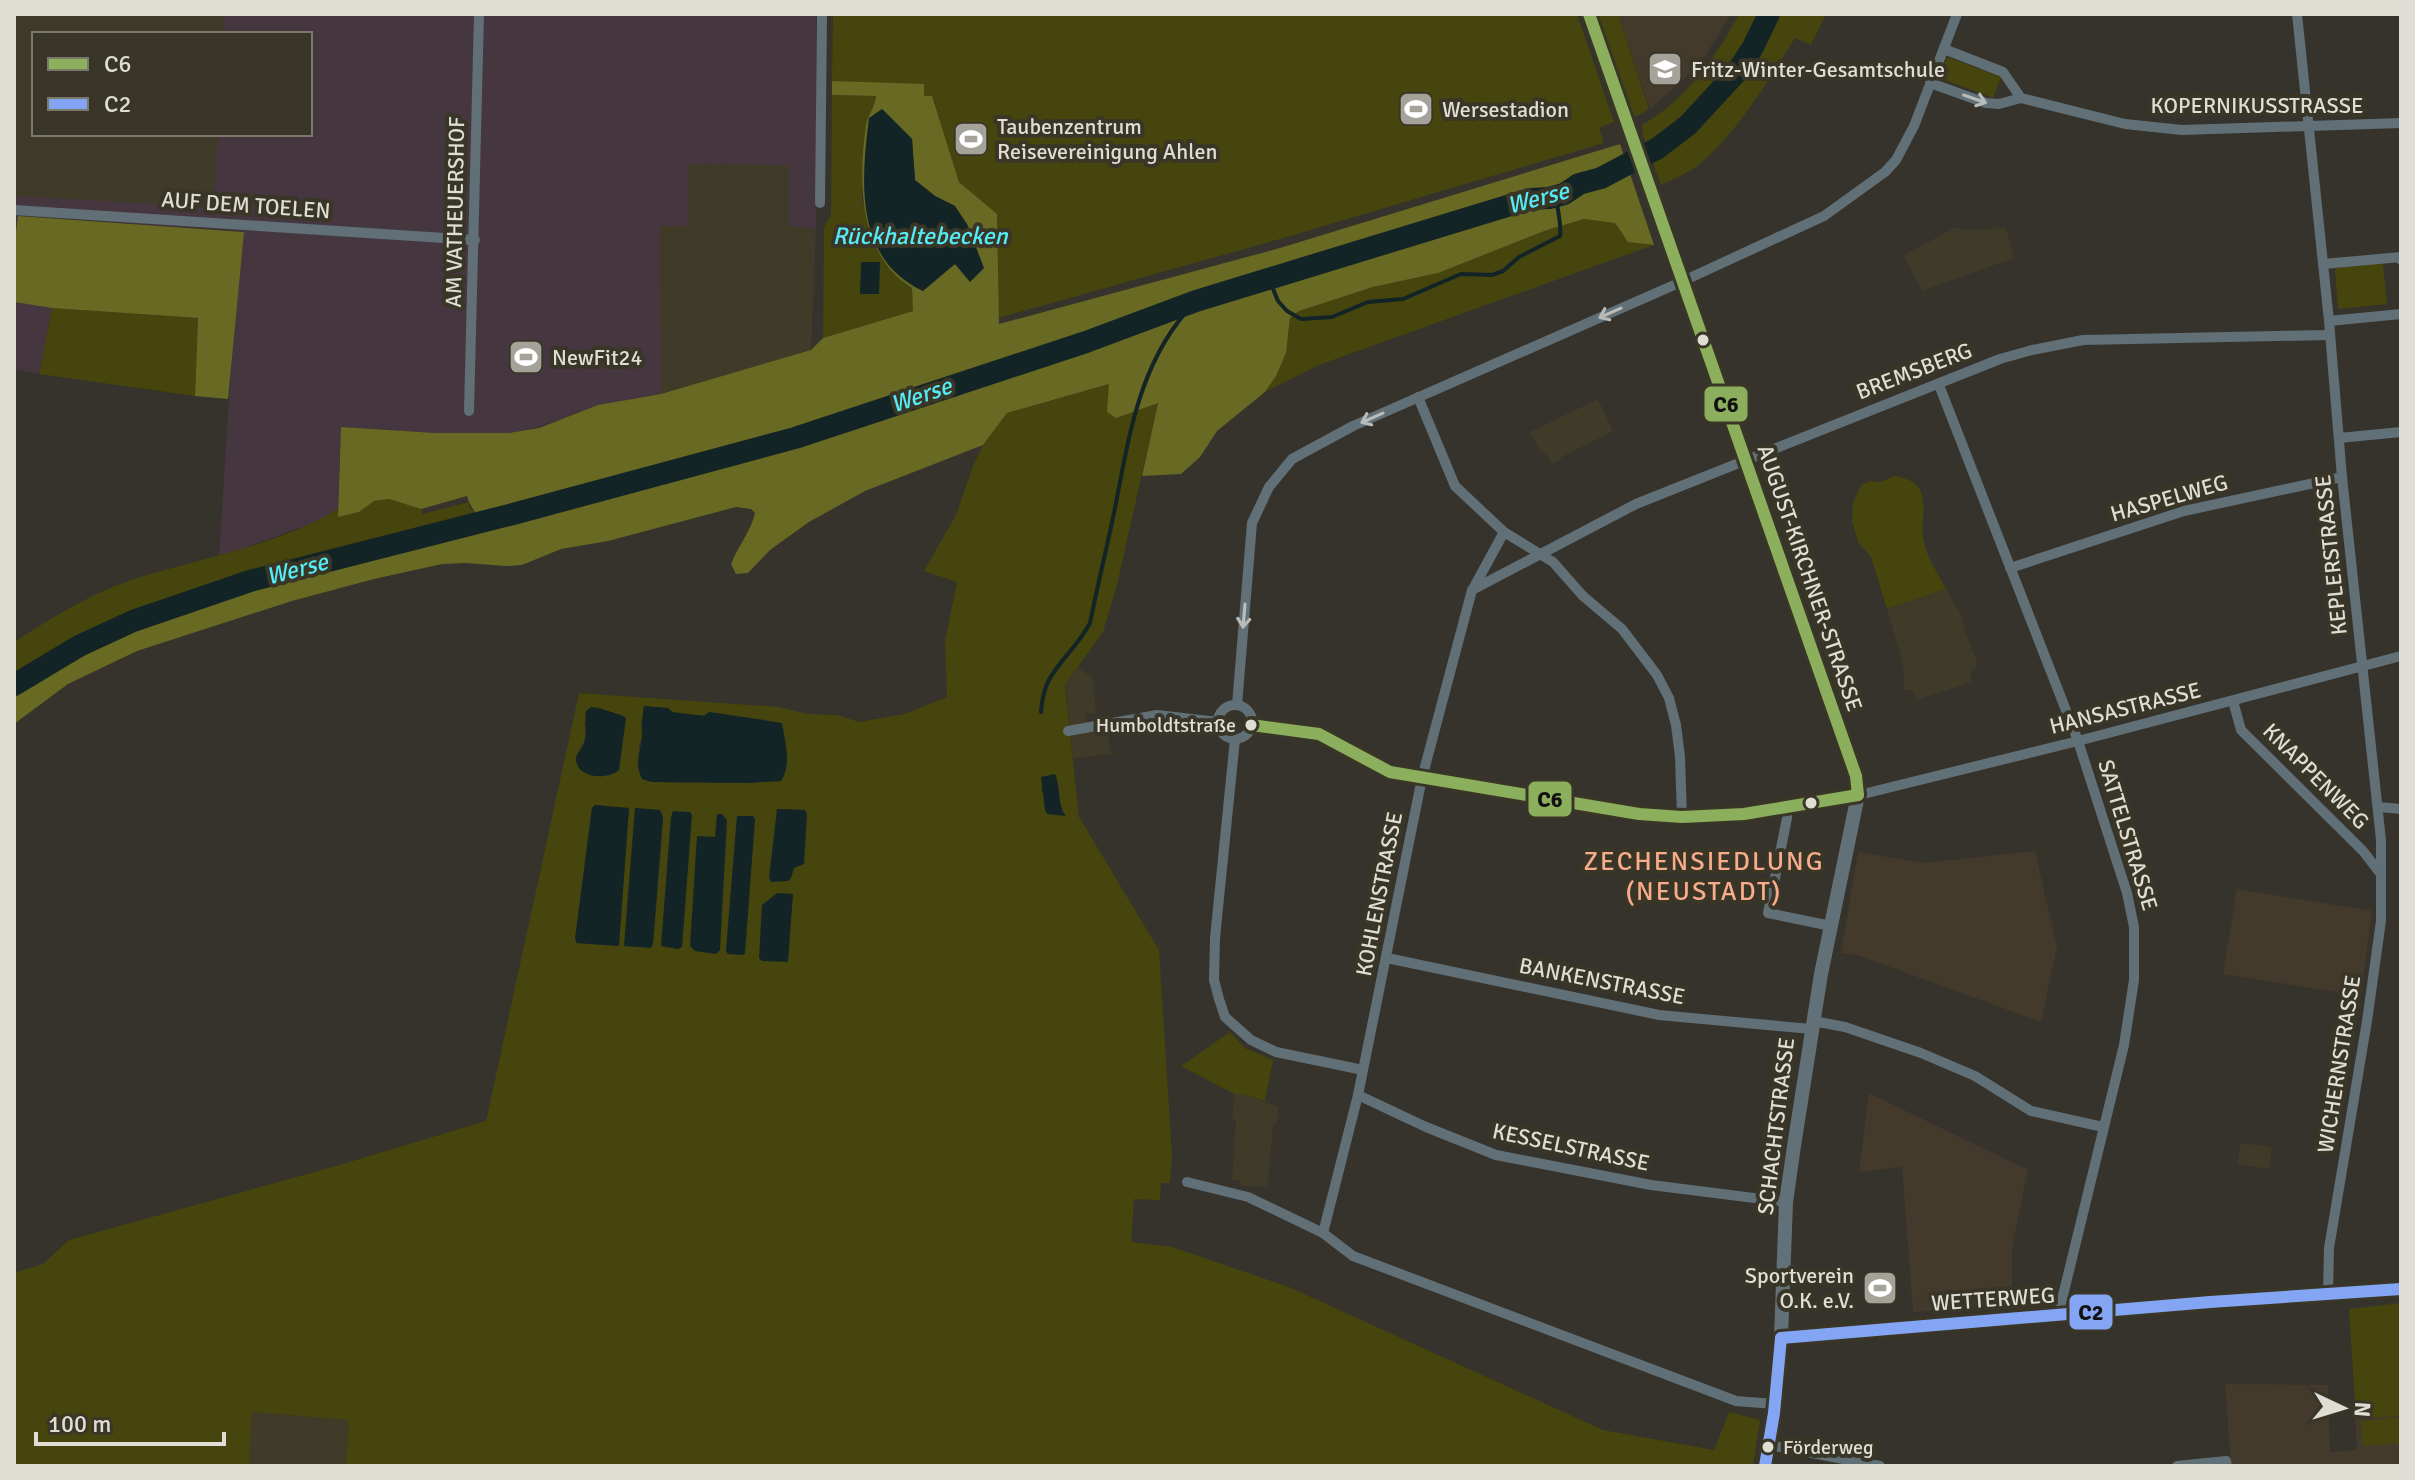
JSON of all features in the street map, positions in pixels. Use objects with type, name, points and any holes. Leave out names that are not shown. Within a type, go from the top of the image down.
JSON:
[{"type":"street","name":"AM VATHEUERSHOF","points":[[469,411],[479,14]]},
{"type":"street","points":[[820,203],[822,14]]},
{"type":"street","name":"AUGUST-KIRCHNER-STRASSE","points":[[1589,14],[1856,776],[1858,795]]},
{"type":"street","points":[[1237,705],[1252,523],[1269,487],[1292,459],[1353,426],[1824,216],[1885,172],[1904,145],[1957,14]]},
{"type":"street","name":"KEPLERSTRASSE","points":[[2297,14],[2342,477],[2364,667]]},
{"type":"street","points":[[1944,49],[2003,72],[2021,98]]},
{"type":"street","name":"KOPERNIKUSSTRASSE","points":[[1930,83],[1993,104],[2021,98],[2125,124],[2168,129],[2401,123]]},
{"type":"street","name":"AUF DEM TOELEN","points":[[14,210],[475,240]]},
{"type":"street","points":[[2323,264],[2401,257],[2401,260]]},
{"type":"street","points":[[2329,321],[2401,314]]},
{"type":"street","name":"BREMSBERG","points":[[1540,555],[1636,504],[2000,359],[2032,350],[2083,340],[2329,335]]},
{"type":"street","name":"SATTELSTRASSE","points":[[1939,385],[2078,741],[2127,893],[2134,927],[2134,980],[2124,1045],[2058,1316]]},
{"type":"street","points":[[1418,397],[1455,486],[1504,532],[1553,562],[1583,596],[1622,629],[1657,675],[1669,698],[1676,725],[1682,817]]},
{"type":"street","points":[[2339,438],[2401,432]]},
{"type":"street","name":"HASPELWEG","points":[[2010,568],[2184,511],[2342,477]]},
{"type":"street","name":"KOHLENSTRASSE","points":[[1323,1233],[1358,1095],[1422,778],[1472,590],[1504,532]]},
{"type":"street","points":[[1472,590],[1540,555]]},
{"type":"street","name":"HANSASTRASSE","points":[[1251,725],[1319,734],[1390,772],[1422,778],[1639,814],[1682,817],[1744,814],[1858,795],[2401,656]]},
{"type":"street","name":"WICHERNSTRASSE","points":[[2328,1293],[2329,1248],[2379,935],[2381,840],[2364,667]]},
{"type":"street","name":"KNAPPENWEG","points":[[2233,701],[2241,730],[2363,851],[2381,874]]},
{"type":"street","points":[[1237,705],[1250,714],[1251,725],[1246,735],[1230,739],[1221,732],[1218,722],[1221,712],[1237,705]]},
{"type":"street","points":[[1068,731],[1157,715],[1218,722]]},
{"type":"street","points":[[1235,739],[1215,938],[1214,980],[1225,1017],[1251,1040],[1276,1052],[1363,1070]]},
{"type":"street","name":"SCHACHTSTRASSE","points":[[1765,1466],[1781,1338],[1786,1202],[1812,1025],[1858,795]]},
{"type":"street","points":[[1787,807],[1768,913],[1831,926]]},
{"type":"street","points":[[2378,807],[2401,809]]},
{"type":"street","points":[[2363,851],[2381,840]]},
{"type":"street","name":"BANKENSTRASSE","points":[[1387,958],[1659,1015],[1845,1027],[1921,1053],[1975,1076],[2031,1111],[2103,1127]]},
{"type":"street","name":"KESSELSTRASSE","points":[[1358,1095],[1496,1155],[1651,1185],[1786,1202]]},
{"type":"street","points":[[1187,1182],[1248,1197],[1323,1233],[1353,1256],[1736,1401],[1774,1404]]},
{"type":"street","name":"WETTERWEG","points":[[1781,1338],[2401,1289]]},
{"type":"street","points":[[1769,1445],[1880,1466]]},
{"type":"street","points":[[2177,1466],[2226,1461],[2227,1466]]},
{"type":"shaded area","points":[[14,14],[816,14],[816,226],[811,350],[661,394],[598,405],[539,427],[509,433],[435,433],[341,427],[338,509],[318,521],[219,557],[234,320],[244,231],[18,216],[14,243]]},
{"type":"shaded area","points":[[14,14],[225,14],[224,32],[32,32],[32,136],[218,136],[213,207],[14,196]]},
{"type":"shaded area","points":[[833,14],[1577,14],[1614,122],[1599,128],[1604,143],[998,318],[997,214],[959,182],[932,97],[924,96],[923,85],[832,81]]},
{"type":"shaded area","points":[[1595,14],[1618,14],[1649,109],[1632,119]]},
{"type":"shaded area","name":"Fritz-Winter-Gesamtschule","points":[[1618,14],[1731,14],[1705,56],[1650,109]]},
{"type":"shaded area","points":[[1739,14],[1826,14],[1811,45],[1795,38],[1728,136],[1696,167],[1661,185],[1642,125],[1686,90],[1720,46]]},
{"type":"shaded area","points":[[1947,57],[2001,77],[1993,98],[1940,78]]},
{"type":"shaded area","points":[[832,81],[924,84],[924,96],[932,96],[959,182],[997,214],[999,324],[1280,248],[1620,144],[1654,245],[1628,242],[1615,223],[1584,219],[1547,230],[1438,273],[1373,287],[1299,311],[1290,318],[1286,353],[1265,392],[1217,431],[1200,457],[1181,474],[1142,476],[1158,403],[1116,418],[1107,412],[1109,384],[1007,413],[983,445],[865,491],[809,522],[770,550],[748,573],[736,574],[731,564],[755,513],[751,509],[736,507],[608,541],[561,549],[522,565],[442,564],[292,601],[137,651],[68,684],[14,724],[14,693],[60,663],[109,640],[279,583],[481,528],[467,496],[421,509],[389,499],[374,501],[359,512],[338,517],[341,427],[435,433],[509,433],[539,428],[598,405],[661,394],[811,350],[823,338],[913,311],[912,288],[894,274],[881,256],[866,215],[863,147],[866,125],[876,96],[832,95]],"holes":[[[882,109],[912,139],[915,180],[935,196],[955,206],[971,281],[955,264],[936,278]]]},
{"type":"shaded area","points":[[832,95],[876,96],[867,121],[862,201],[903,282],[912,288],[913,311],[823,338],[824,227],[831,216]]},
{"type":"shaded area","points":[[689,164],[789,165],[788,226],[815,228],[811,350],[661,394],[660,226],[688,226]]},
{"type":"shaded area","points":[[18,216],[244,232],[228,399],[195,396],[198,318],[52,308],[14,302],[14,247]]},
{"type":"shaded area","points":[[1584,219],[1615,223],[1622,234],[1631,240],[1654,245],[1319,365],[1265,392],[1283,357],[1290,318],[1299,311],[1373,287],[1438,273],[1547,230]]},
{"type":"shaded area","points":[[1956,227],[1964,230],[2006,228],[2014,258],[1922,291],[1904,255]]},
{"type":"shaded area","points":[[2383,263],[2387,304],[2338,309],[2335,268]]},
{"type":"shaded area","points":[[14,302],[52,308],[39,374],[14,369]]},
{"type":"shaded area","points":[[52,308],[198,318],[195,396],[39,374]]},
{"type":"shaded area","points":[[1110,384],[1158,402],[1117,585],[1103,632],[1065,685],[1079,817],[1159,950],[1172,1155],[1170,1183],[1161,1183],[1160,1200],[1134,1199],[1131,1242],[1172,1247],[1289,1287],[1603,1430],[1714,1450],[1729,1412],[1760,1420],[1753,1466],[346,1466],[349,1420],[252,1412],[249,1466],[14,1466],[14,1273],[43,1264],[69,1240],[486,1121],[579,693],[779,707],[807,714],[837,715],[859,722],[905,714],[947,697],[945,641],[957,582],[924,571],[956,515],[983,445],[1007,413]],"holes":[[[599,707],[612,714],[623,715],[576,756],[585,733],[584,724]],[[654,707],[691,716],[709,712],[765,720],[750,783],[652,782],[642,779],[639,745],[641,722]],[[1055,774],[1065,816],[1047,800],[1041,788]],[[592,808],[629,808],[618,946],[577,943],[575,939]],[[635,809],[660,810],[663,817],[653,944],[625,946]],[[777,809],[805,810],[807,814],[791,872]],[[717,814],[716,954],[697,837],[715,837]],[[737,816],[753,816],[728,954]]]},
{"type":"shaded area","points":[[1598,399],[1613,431],[1552,464],[1547,455],[1540,451],[1530,432]]},
{"type":"shaded area","points":[[1894,476],[1908,479],[1921,493],[1926,548],[1946,589],[1887,609],[1871,557],[1858,542],[1852,521],[1853,503],[1861,485]]},
{"type":"shaded area","points":[[389,499],[421,509],[423,514],[469,502],[469,507],[479,517],[262,572],[167,602],[76,638],[14,677],[14,642],[98,593],[128,581],[288,533],[338,509],[338,516],[359,512],[373,501]]},
{"type":"shaded area","points":[[1946,589],[1961,614],[1978,665],[1970,672],[1973,682],[1916,700],[1913,690],[1904,690],[1903,664],[1887,609]]},
{"type":"shaded area","points":[[1078,667],[1093,678],[1096,713],[1086,714],[1087,733],[1108,731],[1111,754],[1073,758],[1066,685]]},
{"type":"shaded area","points":[[2035,851],[2057,947],[2041,1022],[1860,956],[1841,953],[1858,852],[1923,863]]},
{"type":"shaded area","points":[[2237,889],[2372,911],[2361,996],[2223,974]]},
{"type":"shaded area","points":[[1230,1032],[1245,1048],[1273,1060],[1265,1101],[1234,1094],[1181,1066]]},
{"type":"shaded area","points":[[1869,1093],[2028,1170],[2012,1247],[2012,1305],[1913,1312],[1902,1167],[1859,1172]]},
{"type":"shaded area","points":[[1234,1094],[1243,1094],[1278,1107],[1277,1124],[1273,1124],[1268,1187],[1241,1186],[1241,1181],[1232,1180],[1236,1120],[1232,1120]]},
{"type":"shaded area","points":[[2241,1143],[2272,1147],[2269,1169],[2237,1164]]},
{"type":"shaded area","points":[[2401,1303],[2401,1416],[2356,1419],[2349,1309]]},
{"type":"shaded area","points":[[2225,1384],[2328,1385],[2330,1452],[2357,1450],[2355,1419],[2401,1416],[2401,1466],[2231,1466]]},
{"type":"shaded area","points":[[252,1412],[350,1420],[346,1466],[249,1466]]},
{"type":"shaded area","points":[[2398,1418],[2400,1443],[2363,1446],[2361,1421]]},
{"type":"water","name":"Rückhaltebecken","points":[[882,109],[912,139],[915,180],[935,196],[955,206],[967,224],[984,268],[970,282],[955,264],[923,291],[901,277],[884,259],[873,239],[864,192],[864,167],[869,118]]},
{"type":"water","points":[[861,262],[880,262],[879,294],[860,294]]},
{"type":"water","points":[[644,706],[668,708],[672,712],[705,716],[709,712],[782,723],[787,753],[781,781],[652,782],[642,779],[638,761]]},
{"type":"water","points":[[591,707],[626,718],[619,770],[608,775],[588,774],[582,771],[576,760],[585,739],[586,711]]},
{"type":"water","points":[[1055,774],[1061,807],[1066,816],[1047,814],[1045,810],[1041,777]]},
{"type":"water","points":[[595,805],[629,808],[619,946],[577,943],[575,939],[592,808]]},
{"type":"water","points":[[635,808],[660,810],[663,817],[651,948],[624,946]]},
{"type":"water","points":[[777,809],[805,810],[807,814],[804,864],[794,868],[788,881],[771,882],[769,878]]},
{"type":"water","points":[[673,811],[690,812],[692,815],[682,947],[678,949],[661,946]]},
{"type":"water","points":[[717,814],[722,814],[727,820],[720,950],[716,954],[695,951],[690,946],[697,836],[715,837]]},
{"type":"water","points":[[737,816],[753,816],[755,819],[743,955],[728,954],[726,951]]},
{"type":"water","points":[[777,893],[793,894],[788,962],[762,961],[759,958],[762,905]]},
{"type":"waterway","name":"Werse","points":[[14,685],[79,646],[133,621],[250,581],[795,438],[1086,342],[1196,301],[1530,199],[1564,194],[1658,148],[1688,125],[1737,72],[1769,14]]},
{"type":"waterway","points":[[1269,279],[1278,301],[1301,319],[1332,317],[1368,302],[1403,299],[1461,274],[1492,275],[1560,236],[1556,196]]},
{"type":"waterway","points":[[1041,712],[1049,679],[1090,623],[1133,422],[1150,370],[1177,323],[1196,301]]},
{"type":"transit line","name":"C6","points":[[1589,14],[1856,776],[1858,795]]},
{"type":"transit line","name":"C6","points":[[1251,725],[1319,734],[1390,772],[1639,814],[1682,817],[1744,814],[1858,795]]},
{"type":"transit line","name":"C2","points":[[1781,1338],[2401,1289]]},
{"type":"transit line","name":"C2","points":[[1765,1466],[1781,1338]]},
{"type":"place","name":"Fritz-Winter-Gesamtschule","points":[[1665,69]]},
{"type":"place","name":"Wersestadion","points":[[1416,109]]},
{"type":"place","name":"Taubenzentrum Reisevereinigung Ahlen","points":[[971,139]]},
{"type":"place","name":"NewFit24","points":[[526,357]]},
{"type":"place","name":"Humboldtstraße","points":[[1251,725]]},
{"type":"place","name":"Sportverein O.K. e.V.","points":[[1880,1288]]},
{"type":"place","name":"Förderweg","points":[[1768,1447]]},
{"type":"district","name":"ZECHENSIEDLUNG (NEUSTADT)","points":[[1704,877]]}]
